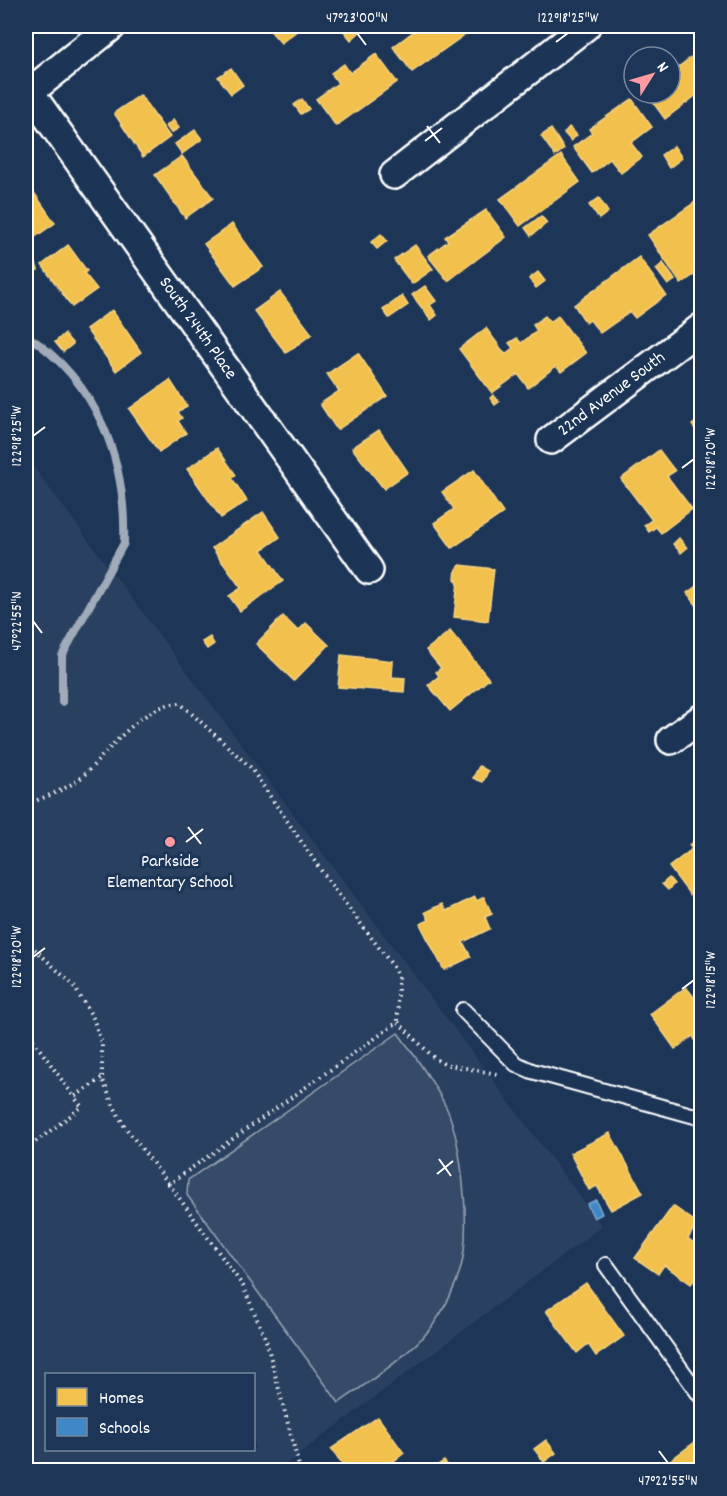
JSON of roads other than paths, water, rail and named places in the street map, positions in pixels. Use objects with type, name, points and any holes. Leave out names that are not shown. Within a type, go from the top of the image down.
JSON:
[{"type":"street","points":[[27,92],[112,26]]},
{"type":"street","points":[[394,175],[586,26]]},
{"type":"street","name":"South 244th Place","points":[[27,92],[369,570]]},
{"type":"street","name":"22nd Avenue South","points":[[551,440],[702,327]]},
{"type":"street","points":[[671,740],[702,718]]},
{"type":"lane","points":[[463,1010],[516,1064],[532,1071],[702,1118]]},
{"type":"lane","points":[[606,1265],[702,1398]]},
{"type":"waterway","points":[[26,335],[51,354],[72,375],[89,399],[103,425],[113,453],[124,512],[124,543],[62,656],[62,702]]},
{"type":"place","name":"Parkside Elementary School","points":[[170,842]]}]
